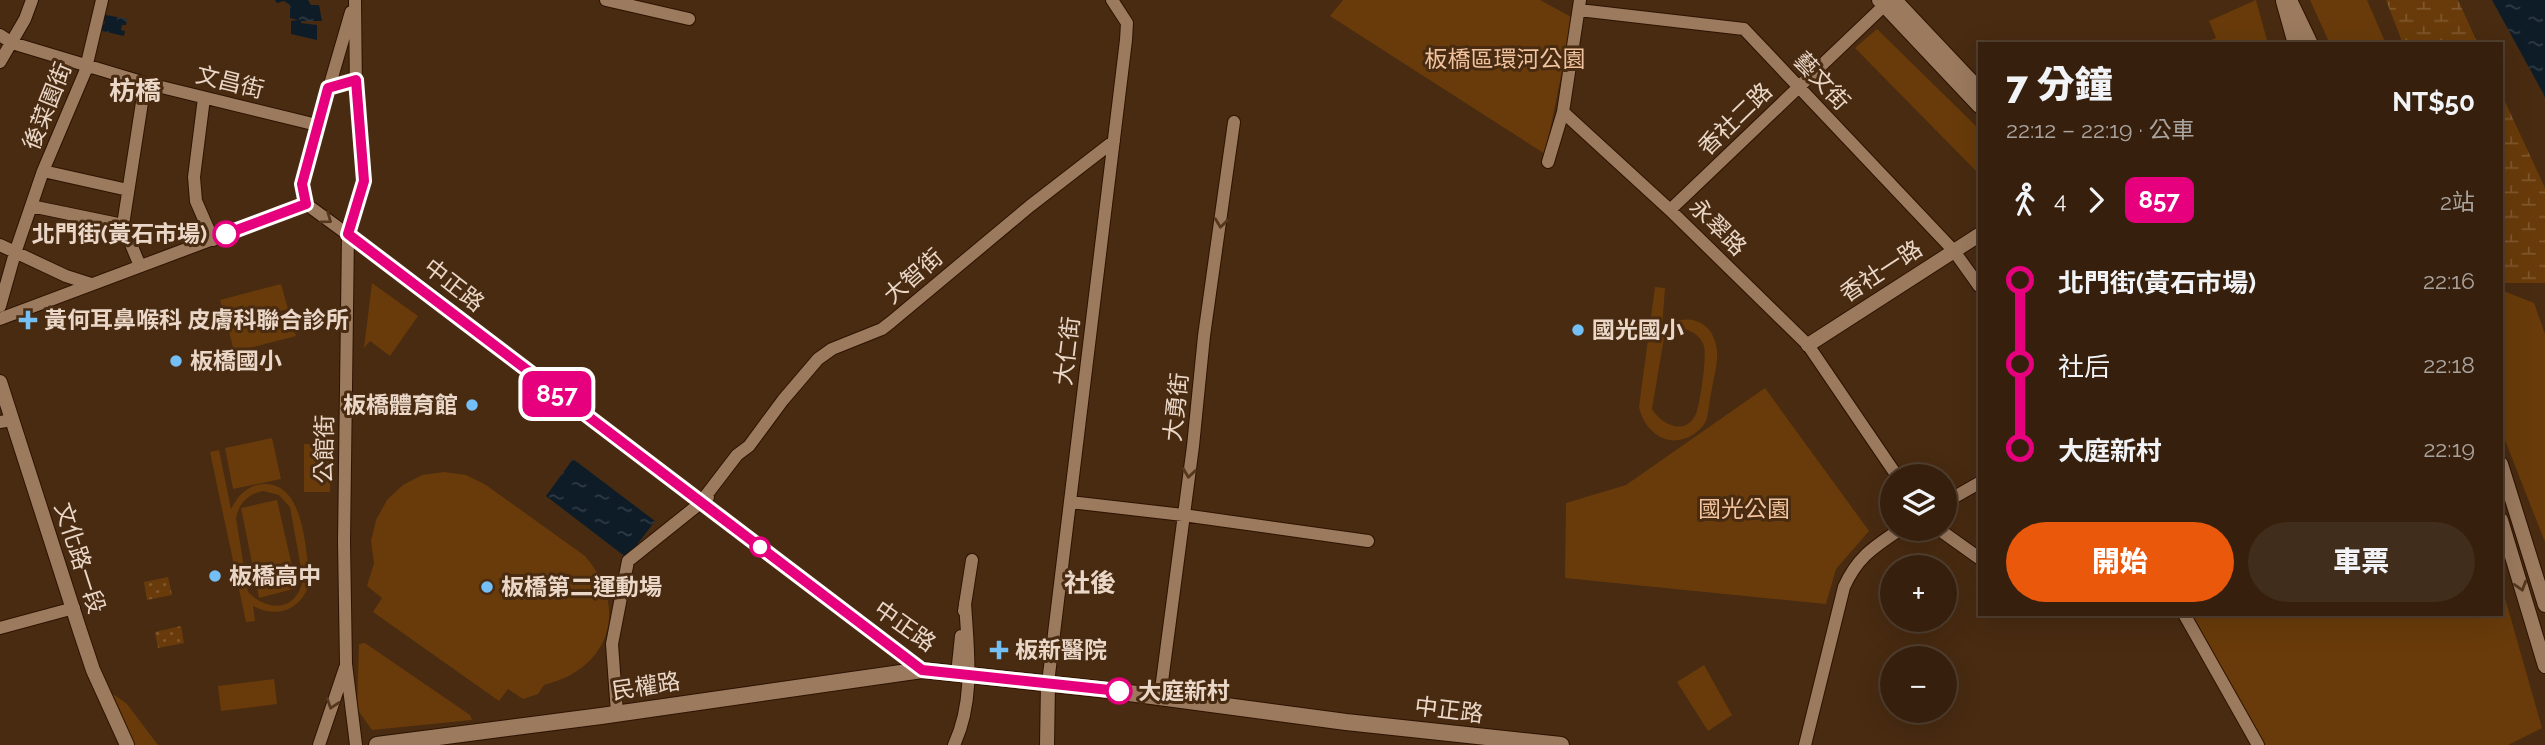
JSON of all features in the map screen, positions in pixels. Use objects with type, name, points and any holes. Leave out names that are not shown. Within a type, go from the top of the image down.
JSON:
[{"type":"main road","name":"中正路","points":[[922,670],[1160,697],[1475,741],[1561,745]]},
{"type":"main road","name":"民權路","points":[[377,745],[922,670]]},
{"type":"street","points":[[0,62],[26,19],[32,0]]},
{"type":"street","name":"後菜園街","points":[[0,306],[43,171],[87,66],[102,0]]},
{"type":"street","points":[[0,319],[306,204],[302,184],[355,0]]},
{"type":"street","name":"公館街","points":[[346,664],[344,542],[348,234],[364,181],[356,80],[355,0]]},
{"type":"street","points":[[606,0],[689,19]]},
{"type":"street","name":"大仁街","points":[[1048,683],[1127,23],[1112,0]]},
{"type":"street","points":[[2283,0],[2294,42]]},
{"type":"street","points":[[2290,0],[2310,42]]},
{"type":"street","points":[[1887,1],[1978,88]]},
{"type":"street","points":[[1887,1],[1978,105]]},
{"type":"street","name":"香社二路","points":[[1671,210],[1887,1]]},
{"type":"street","points":[[1548,162],[1563,112],[1579,5]]},
{"type":"street","name":"藝文街","points":[[1579,5],[1744,29],[1954,251],[1978,285]]},
{"type":"street","name":"文昌街","points":[[0,35],[12,43],[145,83],[317,125]]},
{"type":"street","points":[[328,88],[356,80]]},
{"type":"street","points":[[140,266],[123,225],[145,83]]},
{"type":"street","points":[[204,98],[194,177],[196,201],[213,240]]},
{"type":"street","name":"永翠路","points":[[1563,112],[1671,210],[1808,345],[1889,464]]},
{"type":"street","name":"大勇街","points":[[1160,697],[1234,122]]},
{"type":"street","name":"大智街","points":[[617,713],[612,644],[628,561],[653,544],[701,502],[818,359],[832,349],[882,329],[1030,206],[1114,141]]},
{"type":"street","points":[[43,171],[128,190]]},
{"type":"street","name":"中正路","points":[[306,204],[922,670]]},
{"type":"street","points":[[31,206],[123,225]]},
{"type":"street","name":"香社一路","points":[[1808,345],[1978,236]]},
{"type":"street","points":[[0,245],[91,284]]},
{"type":"street","name":"文化路一段","points":[[0,382],[6,421],[74,608],[93,670],[127,745]]},
{"type":"street","points":[[2503,470],[2545,606]]},
{"type":"street","points":[[1957,496],[1978,484]]},
{"type":"street","points":[[1070,502],[1368,541]]},
{"type":"street","points":[[2503,527],[2545,666]]},
{"type":"street","points":[[1805,745],[1844,587],[1859,559],[1882,541]]},
{"type":"street","points":[[1955,541],[1978,557]]},
{"type":"street","points":[[954,745],[963,726],[965,603],[972,560]]},
{"type":"street","points":[[0,628],[74,608]]},
{"type":"street","points":[[2185,616],[2258,745]]},
{"type":"street","points":[[319,745],[346,664]]},
{"type":"street","points":[[346,664],[356,745]]},
{"type":"street","points":[[1047,745],[1048,683]]},
{"type":"green space","name":"板橋區環河公園","points":[[1343,0],[1540,0],[1573,18],[1545,154],[1330,16]]},
{"type":"green space","points":[[2256,0],[2267,42],[2207,42],[2216,38],[2209,21]]},
{"type":"green space","points":[[2310,0],[2367,0],[2385,42],[2329,42]]},
{"type":"green space","points":[[2386,0],[2458,0],[2477,42],[2402,42]]},
{"type":"green space","points":[[1877,29],[1978,128],[1978,173],[1855,48]]},
{"type":"green space","points":[[2503,97],[2545,188],[2545,283],[2503,283]]},
{"type":"green space","points":[[372,283],[418,316],[390,356],[370,341],[364,348]]},
{"type":"green space","points":[[281,284],[288,309],[227,325],[220,300]]},
{"type":"green space","points":[[1655,287],[1665,288],[1662,327],[1680,320],[1697,321],[1705,325],[1715,340],[1717,362],[1708,415],[1703,426],[1694,434],[1671,440],[1660,437],[1651,430],[1639,407]],"holes":[[[1685,329],[1699,337],[1704,346],[1704,370],[1695,416],[1690,422],[1679,427],[1667,423],[1652,409],[1664,338],[1672,332]]]},
{"type":"green space","points":[[2503,291],[2534,303],[2545,334],[2545,542],[2503,435]]},
{"type":"green space","points":[[289,311],[296,336],[234,352],[228,327]]},
{"type":"green space","name":"國光公園","points":[[1765,388],[1869,531],[1836,569],[1826,604],[1565,578],[1566,503],[1626,485]]},
{"type":"green space","points":[[272,438],[281,479],[233,489],[225,448]]},
{"type":"green space","points":[[304,444],[330,444],[330,492],[304,492]]},
{"type":"green space","points":[[219,450],[231,509],[244,492],[253,486],[264,484],[278,487],[288,494],[295,506],[304,536],[310,579],[302,597],[289,609],[272,612],[253,606],[255,621],[246,622],[210,452]],"holes":[[[263,491],[279,495],[290,507],[303,579],[295,598],[288,603],[273,605],[256,599],[248,592],[236,518],[239,508],[253,494]]]},
{"type":"green space","name":"板橋第二運動場","points":[[444,472],[466,475],[486,485],[585,556],[599,576],[607,596],[609,615],[606,634],[598,651],[585,665],[567,677],[544,685],[538,694],[523,699],[508,689],[499,701],[373,612],[382,598],[367,586],[374,563],[371,541],[376,520],[387,500],[403,485],[422,475]]},
{"type":"green space","points":[[277,500],[297,588],[259,598],[241,508]]},
{"type":"green space","points":[[168,577],[172,595],[147,600],[144,582]]},
{"type":"green space","points":[[2503,591],[2542,728],[2508,745],[2261,745],[2193,616],[2503,616]]},
{"type":"green space","points":[[181,626],[184,643],[158,648],[155,632]]},
{"type":"green space","points":[[365,643],[470,715],[472,720],[372,730],[357,709],[359,644]]},
{"type":"green space","points":[[1704,665],[1732,715],[1708,731],[1677,682]]},
{"type":"green space","points":[[274,679],[277,704],[221,711],[218,686]]},
{"type":"green space","points":[[113,694],[127,704],[158,745],[135,745]]},
{"type":"water","points":[[275,0],[308,0],[311,5],[319,5],[322,21],[301,21],[317,25],[317,40],[291,34],[291,21],[298,20],[290,18],[290,5],[284,1],[277,3]]},
{"type":"water","points":[[2492,0],[2545,0],[2545,98],[2543,93]]},
{"type":"water","points":[[101,14],[127,19],[121,30],[125,31],[124,36],[98,30],[105,22],[100,20]]},
{"type":"water","points":[[573,459],[655,521],[627,558],[546,496]]},
{"type":"bus line","name":"857","points":[[226,234],[306,204],[302,184],[328,88],[356,80],[364,181],[348,234],[922,670],[1119,691]]},
{"type":"place","name":"北門街(黃石市場)","points":[[226,234]]},
{"type":"place","name":"黃何耳鼻喉科 皮膚科聯合診所","points":[[28,320]]},
{"type":"place","name":"國光國小","points":[[1578,330]]},
{"type":"place","name":"板橋國小","points":[[176,361]]},
{"type":"place","name":"板橋體育館","points":[[472,405]]},
{"type":"place","name":"板橋高中","points":[[215,576]]},
{"type":"place","name":"板橋第二運動場","points":[[487,587]]},
{"type":"place","name":"板新醫院","points":[[999,650]]},
{"type":"place","name":"大庭新村","points":[[1119,691]]},
{"type":"district","name":"枋橋","points":[[135,91]]},
{"type":"district","name":"社後","points":[[1090,583]]}]
